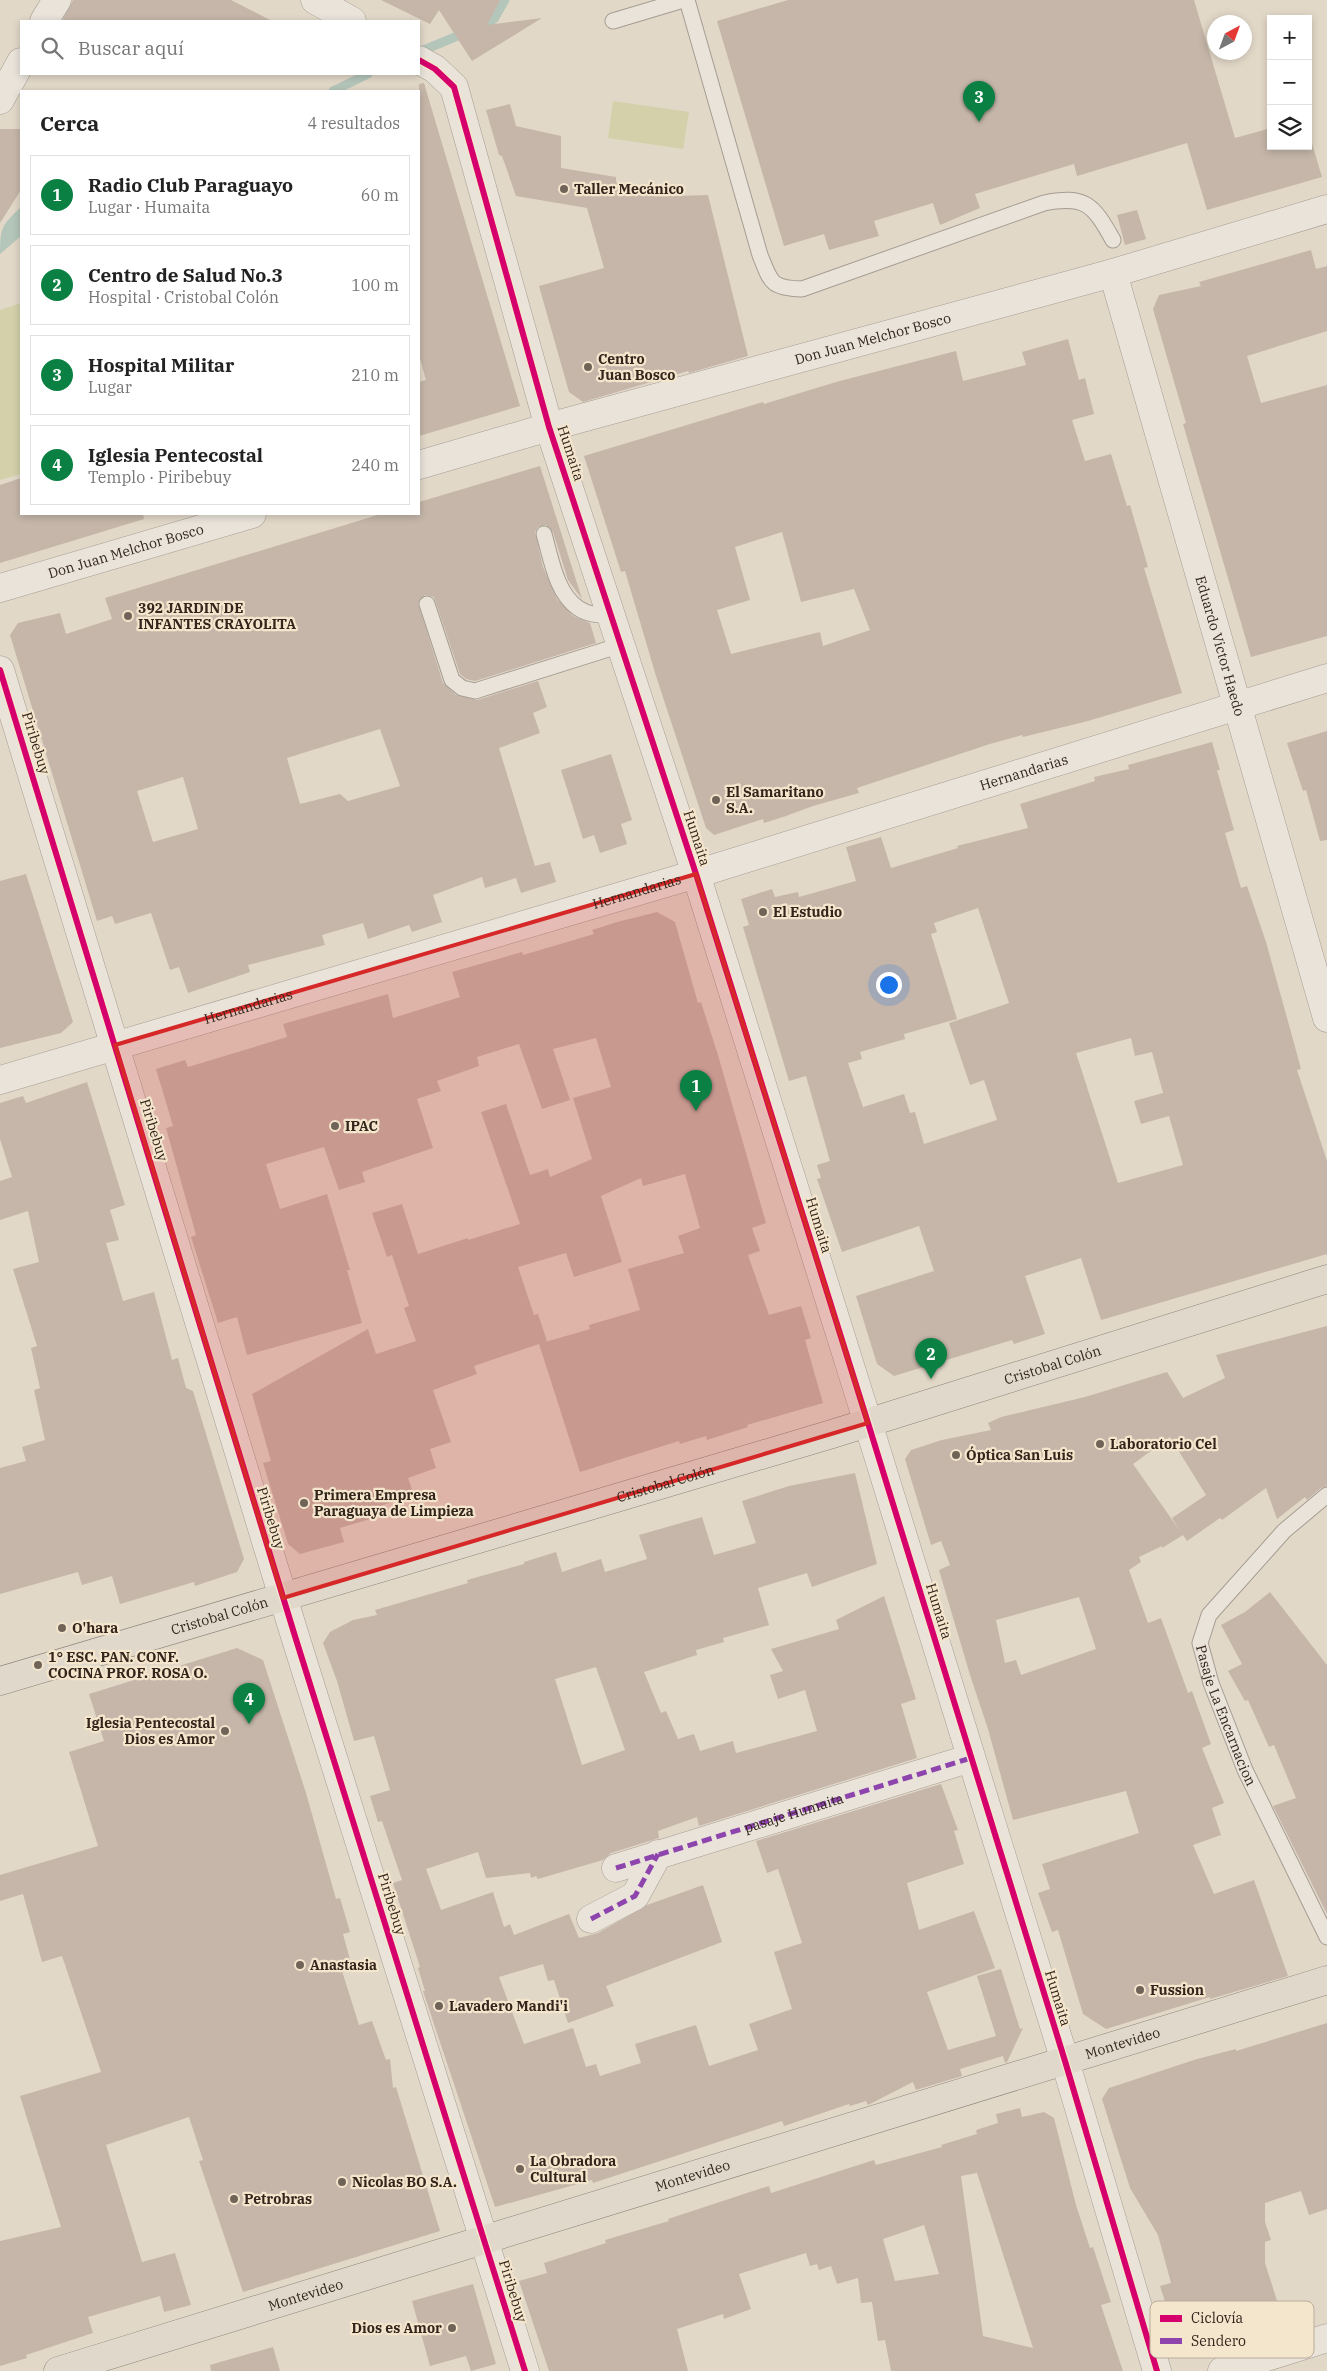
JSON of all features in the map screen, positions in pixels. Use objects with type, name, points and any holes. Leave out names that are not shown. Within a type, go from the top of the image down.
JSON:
[{"type":"main road","name":"Cristobal Colón","points":[[0,1681],[868,1423],[1327,1279]]},
{"type":"main road","name":"Montevideo","points":[[58,2371],[1327,1980]]},
{"type":"street","points":[[45,20],[56,0]]},
{"type":"street","points":[[315,0],[350,20]]},
{"type":"street","points":[[0,100],[20,64]]},
{"type":"street","name":"Humaita","points":[[436,72],[549,427],[696,874],[1065,2061],[1150,2347]]},
{"type":"street","name":"Don Juan Melchor Bosco","points":[[420,465],[549,427],[1113,273],[1327,209]]},
{"type":"street","name":"Eduardo Victor Haedo","points":[[1113,273],[1327,1018]]},
{"type":"street","name":"Don Juan Melchor Bosco","points":[[0,588],[249,515]]},
{"type":"street","name":"Piribebuy","points":[[0,670],[283,1598],[525,2371]]},
{"type":"street","name":"Hernandarias","points":[[0,1080],[696,874],[1327,678]]},
{"type":"street","name":"pasaje Humaita","points":[[616,1868],[971,1758]]},
{"type":"street","points":[[591,1919],[635,1896],[658,1854]]},
{"type":"street","points":[[1314,2342],[1327,2338]]},
{"type":"street","name":"Humaita","points":[[1153,2358],[1157,2371]]},
{"type":"street","points":[[1222,2371],[1263,2358]]},
{"type":"lane","points":[[614,21],[685,0],[760,254],[771,281],[777,286],[802,289],[1044,203],[1066,199],[1078,200],[1089,206],[1103,222],[1113,240]]},
{"type":"lane","points":[[544,534],[557,577],[567,596],[578,608],[592,614],[612,616]]},
{"type":"lane","points":[[427,604],[452,680],[462,688],[475,691],[621,645]]},
{"type":"lane","name":"Pasaje La Encarnacion","points":[[1327,1495],[1284,1531],[1209,1615],[1200,1642],[1211,1682],[1245,1770],[1327,1938]]},
{"type":"highlighted area","points":[[696,874],[868,1423],[283,1598],[115,1045]]},
{"type":"shaded area","points":[[613,101],[689,112],[683,149],[608,138]]},
{"type":"shaded area","points":[[20,208],[20,237],[0,254],[3,227]]},
{"type":"shaded area","points":[[20,303],[20,474],[0,480],[0,310]]},
{"type":"building","points":[[73,0],[231,0],[270,20],[63,20]]},
{"type":"building","points":[[381,0],[500,0],[487,25],[542,18],[472,61],[439,10],[430,24]]},
{"type":"building","points":[[788,0],[1194,0],[1207,44],[1207,60],[1212,60],[1235,138],[1267,129],[1267,150],[1312,150],[1312,143],[1322,177],[1207,210],[1187,143],[1077,176],[1074,164],[975,194],[980,208],[940,225],[933,203],[874,221],[879,236],[829,250],[824,234],[784,246],[717,21]]},
{"type":"building","points":[[424,83],[520,406],[420,436],[420,382],[426,380],[420,359],[419,84]]},
{"type":"building","points":[[510,104],[516,126],[561,136],[561,168],[616,177],[616,182],[645,191],[675,196],[708,195],[748,356],[689,373],[688,371],[583,402],[569,392],[539,286],[604,268],[587,208],[516,196],[502,156],[499,155],[486,110]]},
{"type":"building","points":[[0,129],[20,129],[20,192],[0,223]]},
{"type":"building","points":[[1137,210],[1146,239],[1125,245],[1117,215]]},
{"type":"building","points":[[1311,250],[1316,269],[1327,266],[1327,331],[1247,356],[1261,403],[1327,385],[1327,636],[1251,657],[1183,424],[1186,423],[1153,309],[1159,295],[1201,286],[1199,282]]},
{"type":"building","points":[[1068,339],[1079,380],[1085,378],[1094,414],[1072,420],[1085,461],[1111,454],[1127,506],[1130,505],[1148,567],[1144,568],[1182,693],[1088,721],[990,744],[857,788],[859,793],[764,823],[763,819],[714,835],[706,828],[656,676],[625,571],[621,572],[584,456],[763,402],[764,404],[836,382],[956,351],[963,381],[1026,365],[1022,352]],"holes":[[[782,532],[801,602],[854,589],[870,630],[823,646],[820,632],[731,654],[717,610],[750,600],[735,547]]]},
{"type":"building","points":[[540,466],[582,599],[568,580],[553,532],[546,525],[538,527],[535,532],[543,567],[557,599],[573,616],[590,623],[596,643],[475,681],[466,679],[460,674],[434,597],[425,595],[418,603],[443,683],[456,695],[477,700],[538,681],[547,707],[533,713],[540,733],[499,748],[535,866],[550,862],[556,882],[521,893],[516,878],[485,888],[482,877],[433,895],[442,922],[412,932],[409,925],[368,939],[363,923],[322,935],[325,945],[248,965],[250,972],[188,993],[179,967],[170,970],[151,913],[115,924],[112,916],[97,921],[10,635],[18,623],[60,613],[66,634],[112,619],[105,598],[378,515],[420,515],[420,502]],"holes":[[[380,729],[400,786],[348,801],[340,794],[300,804],[287,758]],[[183,777],[198,829],[153,842],[137,791]]]},
{"type":"building","points":[[20,478],[20,515],[143,515],[144,519],[0,563],[0,485]]},
{"type":"building","points":[[1327,731],[1327,840],[1320,841],[1306,790],[1303,791],[1287,743]]},
{"type":"building","points":[[1212,742],[1220,770],[1217,770],[1234,830],[1225,833],[1241,888],[1247,886],[1266,942],[1301,1069],[1297,1070],[1327,1161],[1327,1254],[1101,1320],[1081,1258],[1025,1276],[1045,1334],[1014,1344],[1012,1340],[894,1376],[877,1364],[856,1296],[934,1271],[919,1226],[842,1252],[817,1179],[821,1178],[817,1165],[830,1161],[806,1076],[789,1081],[743,927],[749,925],[741,899],[772,889],[775,897],[798,892],[799,897],[856,881],[846,847],[881,837],[891,868],[958,848],[957,846],[1028,828],[1020,804],[1095,781],[1094,777],[1129,769],[1128,765]],"holes":[[[978,908],[1009,1003],[949,1023],[970,1085],[984,1080],[997,1120],[924,1144],[915,1112],[910,1113],[904,1094],[863,1107],[848,1063],[862,1059],[860,1052],[905,1039],[904,1034],[957,1019],[931,934],[937,932],[934,923]],[[1131,1038],[1135,1056],[1152,1052],[1163,1093],[1134,1101],[1141,1124],[1169,1116],[1183,1165],[1118,1183],[1076,1053]]]},
{"type":"building","points":[[611,754],[632,820],[621,824],[627,844],[600,853],[594,835],[583,839],[561,770]]},
{"type":"building","points":[[26,874],[73,1022],[61,1033],[0,1048],[0,881]]},
{"type":"building","points":[[657,912],[675,922],[698,1003],[701,1002],[718,1055],[766,1223],[752,1228],[760,1251],[748,1255],[769,1315],[801,1306],[811,1338],[805,1340],[823,1403],[747,1425],[748,1427],[707,1440],[706,1436],[680,1444],[679,1441],[580,1472],[539,1344],[474,1366],[477,1374],[433,1390],[451,1442],[430,1449],[436,1468],[408,1478],[414,1495],[377,1507],[380,1516],[340,1528],[344,1542],[300,1554],[288,1544],[263,1463],[271,1461],[252,1394],[368,1329],[376,1354],[416,1341],[404,1308],[409,1306],[392,1255],[387,1257],[372,1213],[402,1204],[418,1254],[520,1224],[481,1112],[506,1104],[530,1175],[548,1169],[550,1177],[592,1159],[573,1098],[611,1087],[596,1038],[553,1049],[570,1100],[542,1109],[519,1044],[477,1057],[479,1066],[437,1081],[441,1091],[417,1099],[433,1148],[362,1172],[365,1182],[339,1190],[324,1147],[266,1164],[280,1209],[327,1194],[350,1270],[347,1270],[362,1323],[247,1355],[237,1317],[218,1323],[191,1237],[196,1235],[166,1128],[173,1126],[156,1069],[185,1060],[188,1067],[287,1037],[283,1024],[388,994],[393,1018],[460,997],[452,972],[522,952],[523,955],[594,934],[592,930]],"holes":[[[685,1174],[700,1228],[678,1236],[684,1253],[628,1269],[640,1310],[589,1325],[590,1329],[545,1342],[547,1341],[538,1314],[534,1315],[518,1267],[566,1253],[574,1277],[622,1262],[601,1196],[641,1178],[643,1186]]]},
{"type":"building","points":[[87,1082],[125,1205],[110,1210],[119,1240],[106,1243],[123,1301],[154,1292],[172,1360],[178,1358],[186,1388],[193,1391],[244,1559],[237,1572],[195,1586],[194,1582],[120,1604],[112,1576],[82,1585],[78,1572],[0,1594],[0,1468],[26,1461],[22,1447],[45,1440],[34,1390],[40,1388],[31,1348],[37,1346],[13,1269],[39,1262],[28,1211],[0,1220],[0,1181],[12,1177],[0,1139],[0,1103],[23,1096],[26,1103]]},
{"type":"building","points":[[1327,1326],[1327,1486],[1321,1488],[1307,1500],[1305,1497],[1277,1519],[1266,1488],[1222,1520],[1220,1518],[1187,1541],[1183,1535],[1162,1548],[1162,1546],[1139,1557],[1141,1562],[1129,1570],[1148,1623],[1161,1618],[1188,1693],[1192,1691],[1211,1744],[1202,1748],[1224,1803],[1212,1808],[1221,1835],[1193,1845],[1214,1894],[1254,1880],[1288,1976],[1210,1999],[1210,1997],[1106,2029],[1083,2014],[1058,1930],[1052,1932],[1038,1893],[1050,1889],[1042,1864],[1139,1833],[1126,1791],[1013,1820],[988,1729],[939,1570],[950,1565],[941,1541],[931,1545],[905,1459],[911,1450],[942,1440],[991,1430],[988,1423],[1001,1417],[1085,1397],[1167,1372],[1183,1398],[1225,1378],[1216,1355]],"holes":[[[1170,1437],[1206,1495],[1172,1518],[1180,1531],[1133,1464]],[[1079,1597],[1096,1649],[1021,1675],[1016,1660],[1005,1663],[996,1620]]]},
{"type":"building","points":[[855,1473],[877,1564],[812,1587],[807,1573],[758,1588],[769,1625],[723,1638],[724,1642],[696,1650],[697,1655],[644,1672],[661,1713],[666,1711],[678,1739],[694,1734],[700,1751],[733,1741],[736,1753],[817,1731],[805,1690],[778,1699],[770,1675],[783,1671],[771,1649],[839,1629],[836,1620],[884,1596],[916,1699],[901,1704],[917,1758],[699,1826],[697,1817],[658,1831],[659,1838],[611,1853],[603,1860],[538,1879],[536,1876],[531,1878],[530,1873],[486,1878],[478,1852],[426,1869],[441,1910],[493,1892],[504,1927],[510,1924],[514,1935],[569,1914],[579,1938],[598,1933],[647,1905],[703,1885],[722,1942],[606,1986],[614,2006],[568,2023],[554,1980],[548,1981],[543,1964],[499,1977],[524,2044],[573,2028],[586,2067],[596,2064],[600,2076],[641,2063],[635,2044],[696,2025],[709,2066],[758,2050],[749,2024],[792,2009],[774,1952],[802,1943],[778,1869],[767,1873],[756,1841],[941,1784],[958,1830],[954,1831],[964,1864],[907,1883],[919,1930],[974,1911],[995,1968],[927,1992],[948,2050],[996,2036],[977,1976],[1001,1969],[1020,2029],[1023,2028],[1005,2063],[1003,2056],[960,2069],[962,2076],[916,2090],[913,2082],[868,2105],[866,2101],[850,2106],[849,2104],[784,2126],[782,2121],[593,2183],[592,2180],[495,2207],[423,1991],[425,1991],[418,1968],[420,1967],[393,1883],[402,1880],[382,1821],[378,1822],[370,1796],[390,1790],[374,1736],[354,1741],[337,1681],[323,1643],[330,1632],[353,1620],[377,1615],[375,1610],[468,1583],[467,1580],[524,1564],[524,1562],[556,1552],[562,1572],[601,1559],[605,1572],[647,1559],[639,1535],[702,1517],[714,1555],[756,1543],[742,1501],[789,1486]],"holes":[[[596,1667],[625,1750],[582,1765],[555,1679]]]},
{"type":"building","points":[[1270,1592],[1327,1665],[1327,1914],[1273,1806],[1296,1798],[1274,1745],[1269,1747],[1248,1700],[1245,1701],[1228,1671],[1242,1664],[1221,1625],[1245,1612]]},
{"type":"building","points":[[237,1648],[263,1660],[306,1793],[336,1899],[340,1898],[350,1932],[343,1934],[352,1967],[342,1971],[359,2025],[372,2021],[386,2060],[390,2059],[393,2088],[396,2087],[440,2231],[243,2292],[199,2161],[203,2160],[189,2117],[106,2145],[142,2262],[175,2253],[191,2305],[164,2312],[160,2296],[88,2317],[93,2333],[26,2355],[27,2358],[0,2366],[0,2241],[61,2227],[20,2096],[101,2072],[62,1956],[42,1962],[23,1894],[0,1901],[0,1875],[98,1846],[69,1752],[104,1741],[89,1694]]},
{"type":"building","points":[[1327,2023],[1327,2209],[1309,2215],[1301,2191],[1265,2203],[1265,2222],[1271,2240],[1265,2242],[1265,2263],[1277,2301],[1165,2301],[1160,2286],[1171,2283],[1158,2235],[1130,2188],[1102,2099],[1109,2088],[1197,2059],[1236,2049],[1236,2051]]},
{"type":"building","points":[[1020,2108],[1022,2117],[1044,2112],[1054,2118],[1076,2205],[1090,2248],[1093,2247],[1111,2302],[1101,2305],[1123,2371],[891,2371],[885,2340],[878,2341],[872,2302],[861,2303],[858,2278],[837,2284],[831,2266],[819,2270],[817,2264],[810,2266],[806,2253],[739,2274],[751,2309],[724,2319],[723,2314],[677,2329],[688,2371],[549,2371],[519,2281],[547,2273],[544,2263],[606,2243],[605,2240],[669,2221],[668,2219],[769,2186],[771,2193],[874,2160],[876,2165],[942,2147],[941,2145],[977,2134],[976,2130],[998,2123],[996,2114]],"holes":[[[977,2173],[1033,2348],[983,2336],[961,2176]],[[924,2225],[939,2274],[895,2281],[883,2239]]]},
{"type":"building","name":"Dios es Amor","points":[[473,2284],[496,2364],[471,2371],[466,2356],[430,2366],[412,2301]]},
{"type":"building","points":[[273,2347],[280,2371],[211,2371],[210,2365]]},
{"type":"waterway","points":[[479,27],[494,19],[505,0]]},
{"type":"waterway","points":[[420,52],[467,32]]},
{"type":"waterway","points":[[335,90],[366,75]]},
{"type":"marked path","points":[[616,1868],[971,1758]]},
{"type":"marked path","points":[[591,1919],[635,1896],[658,1854]]},
{"type":"cycle path","points":[[420,61],[435,69],[454,87],[549,427],[696,874],[868,1423],[1065,2061],[1150,2347]]},
{"type":"cycle path","points":[[0,670],[294,1633],[525,2371]]},
{"type":"cycle path","points":[[1153,2358],[1157,2371]]},
{"type":"place","name":"Hospital Militar","points":[[979,122]]},
{"type":"place","name":"Taller Mecánico","points":[[564,189]]},
{"type":"place","name":"Centro Juan Bosco","points":[[588,367]]},
{"type":"place","name":"392 JARDIN DE INFANTES CRAYOLITA","points":[[128,616]]},
{"type":"place","name":"El Samaritano S.A.","points":[[716,800]]},
{"type":"place","name":"El Estudio","points":[[763,912]]},
{"type":"place","name":"Radio Club Paraguayo","points":[[696,1111]]},
{"type":"place","name":"IPAC","points":[[335,1126]]},
{"type":"place","name":"Centro de Salud No.3","points":[[931,1379]]},
{"type":"place","name":"Laboratorio Cel","points":[[1100,1444]]},
{"type":"place","name":"Óptica San Luis","points":[[956,1455]]},
{"type":"place","name":"Primera Empresa Paraguaya de Limpieza","points":[[304,1503]]},
{"type":"place","name":"O'hara","points":[[62,1628]]},
{"type":"place","name":"1° ESC. PAN. CONF. COCINA PROF. ROSA O.","points":[[38,1665]]},
{"type":"place","name":"Iglesia Pentecostal","points":[[249,1724]]},
{"type":"place","name":"Iglesia Pentecostal Dios es Amor","points":[[225,1731]]},
{"type":"place","name":"Anastasia","points":[[300,1965]]},
{"type":"place","name":"Fussion","points":[[1140,1990]]},
{"type":"place","name":"Lavadero Mandi'i","points":[[439,2006]]},
{"type":"place","name":"La Obradora Cultural","points":[[520,2169]]},
{"type":"place","name":"Nicolas BO S.A.","points":[[342,2182]]},
{"type":"place","name":"Petrobras","points":[[234,2199]]},
{"type":"place","name":"Dios es Amor","points":[[452,2328]]}]
